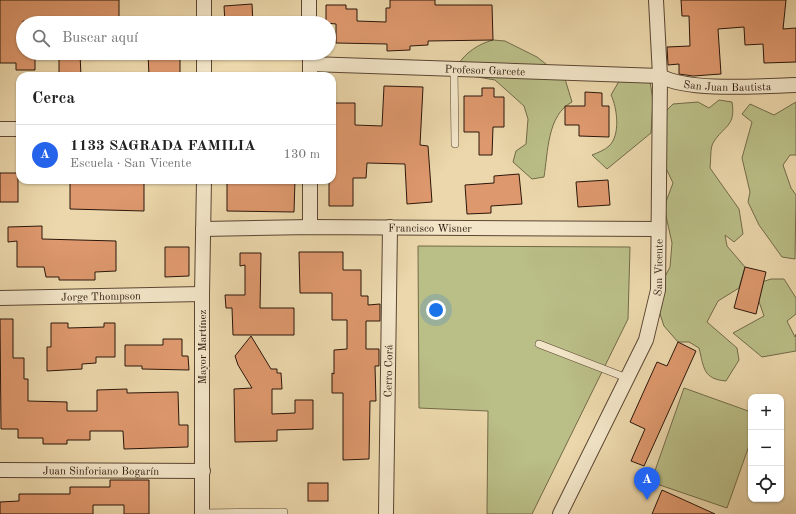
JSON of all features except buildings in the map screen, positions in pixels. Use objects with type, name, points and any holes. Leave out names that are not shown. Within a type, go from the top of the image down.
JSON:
[{"type":"street","points":[[204,0],[204,16]]},
{"type":"street","points":[[308,0],[309,16]]},
{"type":"street","name":"San Vicente","points":[[560,514],[646,340],[658,290],[660,76],[656,0]]},
{"type":"street","points":[[204,60],[204,72]]},
{"type":"street","name":"Profesor Garcete","points":[[310,64],[660,76]]},
{"type":"street","name":"San Juan Bautista","points":[[660,76],[679,84],[743,86],[796,85]]},
{"type":"street","points":[[0,129],[16,129]]},
{"type":"street","name":"Mayor Martínez","points":[[202,514],[202,294],[204,184]]},
{"type":"street","points":[[310,184],[310,227]]},
{"type":"street","name":"Francisco Wisner","points":[[203,229],[390,227],[658,229]]},
{"type":"street","name":"Cerro Corá","points":[[386,514],[390,227]]},
{"type":"street","name":"Jorge Thompson","points":[[0,298],[202,294]]},
{"type":"street","name":"Juan Sinforiano Bogarín","points":[[0,470],[203,471]]},
{"type":"lane","points":[[454,69],[455,144]]},
{"type":"lane","points":[[539,344],[627,378]]},
{"type":"lane","points":[[202,514],[284,512]]},
{"type":"green space","points":[[493,40],[505,41],[537,57],[565,79],[572,102],[564,108],[553,125],[548,146],[544,177],[532,179],[513,162],[516,151],[526,144],[528,119],[524,106],[495,80],[466,75],[457,66],[472,50]]},
{"type":"green space","points":[[622,76],[650,81],[653,101],[651,133],[607,169],[592,155],[609,146],[613,141],[617,121],[615,106],[611,95]]},
{"type":"green space","points":[[719,100],[732,102],[733,110],[731,121],[712,145],[710,168],[739,209],[743,234],[734,242],[725,235],[727,246],[745,267],[739,288],[718,301],[707,322],[737,348],[739,360],[726,381],[718,380],[709,375],[704,367],[699,348],[689,342],[678,342],[664,326],[656,302],[658,290],[670,267],[672,243],[664,207],[673,183],[663,162],[664,113],[673,104],[698,102],[709,108]]},
{"type":"green space","points":[[796,102],[796,155],[790,155],[783,165],[791,188],[796,195],[795,259],[782,257],[759,225],[748,202],[750,192],[742,158],[752,122],[742,114],[750,104],[774,115]]},
{"type":"green space","points":[[418,246],[630,247],[628,319],[532,514],[487,514],[488,411],[419,408]]},
{"type":"green space","points":[[771,279],[784,279],[796,298],[796,314],[787,321],[795,337],[796,334],[796,351],[762,357],[733,333],[764,316],[756,293],[762,282]]},
{"type":"green space","points":[[684,388],[748,411],[748,448],[727,508],[651,482]]},
{"type":"place","name":"1133 SAGRADA FAMILIA","points":[[647,500]]}]
